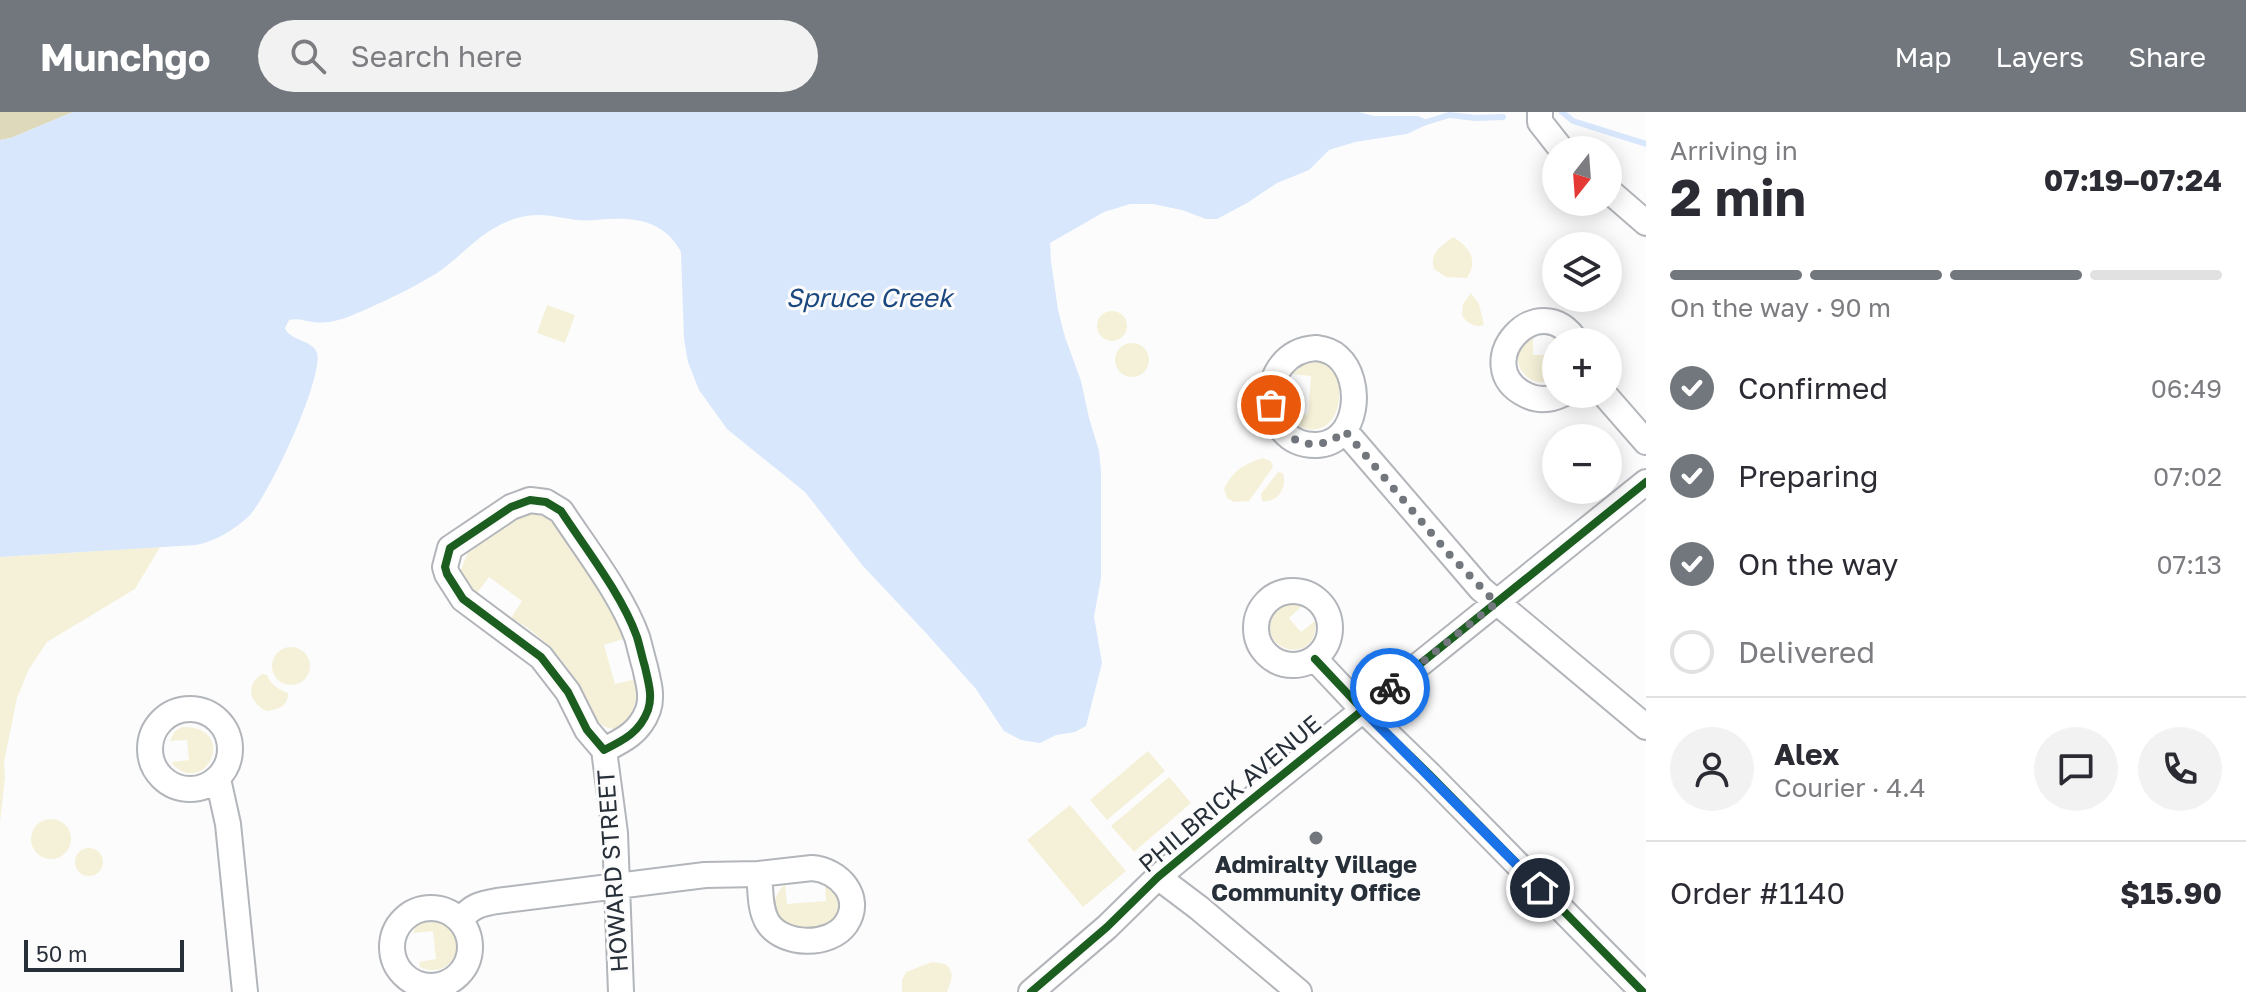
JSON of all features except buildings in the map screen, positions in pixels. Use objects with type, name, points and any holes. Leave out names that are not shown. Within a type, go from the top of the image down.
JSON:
[{"type":"street","points":[[1540,117],[1550,136]]},
{"type":"street","points":[[1622,202],[1646,223]]},
{"type":"street","points":[[1542,399],[1530,397],[1515,387],[1504,365],[1506,349],[1519,329],[1542,321],[1565,328]]},
{"type":"street","points":[[1616,408],[1646,442]]},
{"type":"street","points":[[1345,431],[1457,563],[1496,603],[1646,727]]},
{"type":"street","name":"PHILBRICK AVENUE","points":[[1031,992],[1107,927],[1158,877],[1646,482]]},
{"type":"street","name":"HOWARD STREET","points":[[604,750],[627,739],[637,730],[649,708],[648,682],[637,638],[626,612],[561,511],[537,500],[511,507],[450,548],[445,567],[463,599],[541,657],[568,692],[587,730],[604,750],[615,833],[621,992]]},
{"type":"street","points":[[1315,659],[1643,992]]},
{"type":"street","points":[[218,779],[228,824],[245,992]]},
{"type":"street","points":[[460,921],[467,911],[477,905],[705,875],[759,874]]},
{"type":"street","points":[[1158,877],[1299,992]]},
{"type":"shaded area","points":[[0,112],[73,112],[0,140]]},
{"type":"shaded area","points":[[1453,237],[1464,245],[1472,259],[1467,278],[1446,277],[1434,269],[1435,254]]},
{"type":"shaded area","points":[[1471,293],[1479,304],[1484,325],[1471,324],[1462,315],[1463,304]]},
{"type":"shaded area","points":[[547,305],[575,315],[565,343],[537,333]]},
{"type":"shaded area","points":[[1112,311],[1118,312],[1126,320],[1126,332],[1118,340],[1112,341],[1106,340],[1098,332],[1097,326],[1098,320],[1106,312]]},
{"type":"shaded area","points":[[1533,337],[1533,355],[1542,355],[1542,382],[1526,376],[1519,366],[1520,348]]},
{"type":"shaded area","points":[[1132,343],[1144,348],[1149,360],[1144,372],[1132,377],[1120,372],[1115,360],[1120,348]]},
{"type":"shaded area","points":[[1315,360],[1336,374],[1339,396],[1334,417],[1319,429],[1312,430],[1301,427],[1288,413],[1308,415],[1311,376],[1292,374],[1306,362]]},
{"type":"shaded area","points":[[1262,458],[1271,461],[1273,467],[1249,501],[1234,502],[1227,498],[1224,489],[1231,477]]},
{"type":"shaded area","points":[[1278,472],[1283,473],[1283,489],[1277,497],[1262,501],[1261,494]]},
{"type":"shaded area","points":[[535,512],[554,522],[618,624],[623,639],[604,645],[615,684],[636,679],[637,687],[630,716],[619,728],[610,729],[599,722],[575,678],[556,654],[535,633],[511,618],[522,601],[489,577],[477,593],[461,570],[468,552],[523,515]]},
{"type":"shaded area","points":[[160,547],[135,589],[47,642],[29,669],[17,698],[4,762],[0,822],[0,557]]},
{"type":"shaded area","points":[[1289,604],[1302,606],[1289,618],[1301,632],[1315,621],[1314,635],[1309,644],[1301,649],[1282,647],[1271,632],[1273,615]]},
{"type":"shaded area","points":[[291,647],[305,652],[310,666],[305,680],[291,685],[277,680],[272,666],[277,652]]},
{"type":"shaded area","points":[[262,674],[288,693],[287,701],[279,708],[267,711],[253,699],[251,688]]},
{"type":"shaded area","points":[[182,727],[199,730],[209,737],[213,747],[212,758],[206,767],[197,772],[185,773],[172,762],[189,760],[187,740],[170,741],[174,732]]},
{"type":"shaded area","points":[[1148,751],[1165,771],[1107,820],[1090,800]]},
{"type":"shaded area","points":[[1169,777],[1191,803],[1134,852],[1111,826]]},
{"type":"shaded area","points":[[1070,805],[1126,871],[1083,907],[1027,840]]},
{"type":"shaded area","points":[[51,819],[65,825],[71,839],[65,853],[51,859],[37,853],[31,839],[37,825]]},
{"type":"shaded area","points":[[89,848],[99,852],[103,862],[99,872],[89,876],[79,872],[75,862],[79,852]]},
{"type":"shaded area","points":[[825,881],[839,898],[840,904],[833,919],[822,925],[794,926],[783,920],[776,911],[776,899],[785,884],[787,904],[826,901]]},
{"type":"shaded area","points":[[429,919],[444,924],[453,932],[457,942],[452,961],[444,968],[433,970],[420,967],[419,962],[436,959],[433,931],[414,933],[419,923]]},
{"type":"shaded area","points":[[932,962],[945,964],[951,971],[947,992],[902,992],[906,972]]},
{"type":"water","name":"Spruce Creek","points":[[73,112],[1359,112],[1374,116],[1418,116],[1428,124],[1407,134],[1355,142],[1329,150],[1309,170],[1277,183],[1217,219],[1206,219],[1153,204],[1130,204],[1104,212],[1050,243],[1058,310],[1099,451],[1101,578],[1094,617],[1102,663],[1086,726],[1040,743],[1021,740],[1004,731],[976,689],[863,566],[805,492],[727,429],[699,390],[688,362],[684,339],[681,252],[664,232],[644,222],[538,215],[517,218],[483,235],[437,273],[375,305],[329,322],[289,320],[285,328],[288,332],[311,345],[317,353],[312,387],[293,437],[258,504],[237,526],[211,541],[196,545],[0,557],[0,140]]},
{"type":"waterway","points":[[1562,112],[1573,121],[1646,144]]},
{"type":"waterway","points":[[1420,124],[1449,115],[1503,117]]},
{"type":"cycle path","points":[[1031,992],[1107,927],[1158,877],[1646,482]]},
{"type":"cycle path","points":[[530,500],[546,502],[561,511],[613,589],[637,637],[650,688],[648,710],[636,730],[604,750],[587,730],[568,692],[541,657],[463,599],[447,574],[445,567],[450,548],[511,507],[530,500]]},
{"type":"cycle path","points":[[1315,659],[1643,992]]},
{"type":"way so far","points":[[1271,405],[1279,426],[1304,443],[1327,443],[1345,431],[1449,554],[1496,603],[1390,688]]},
{"type":"place","name":"Admiralty Village Community Office","points":[[1316,838]]},
{"type":"route","points":[[1390,688],[1363,710],[1540,888]]}]
